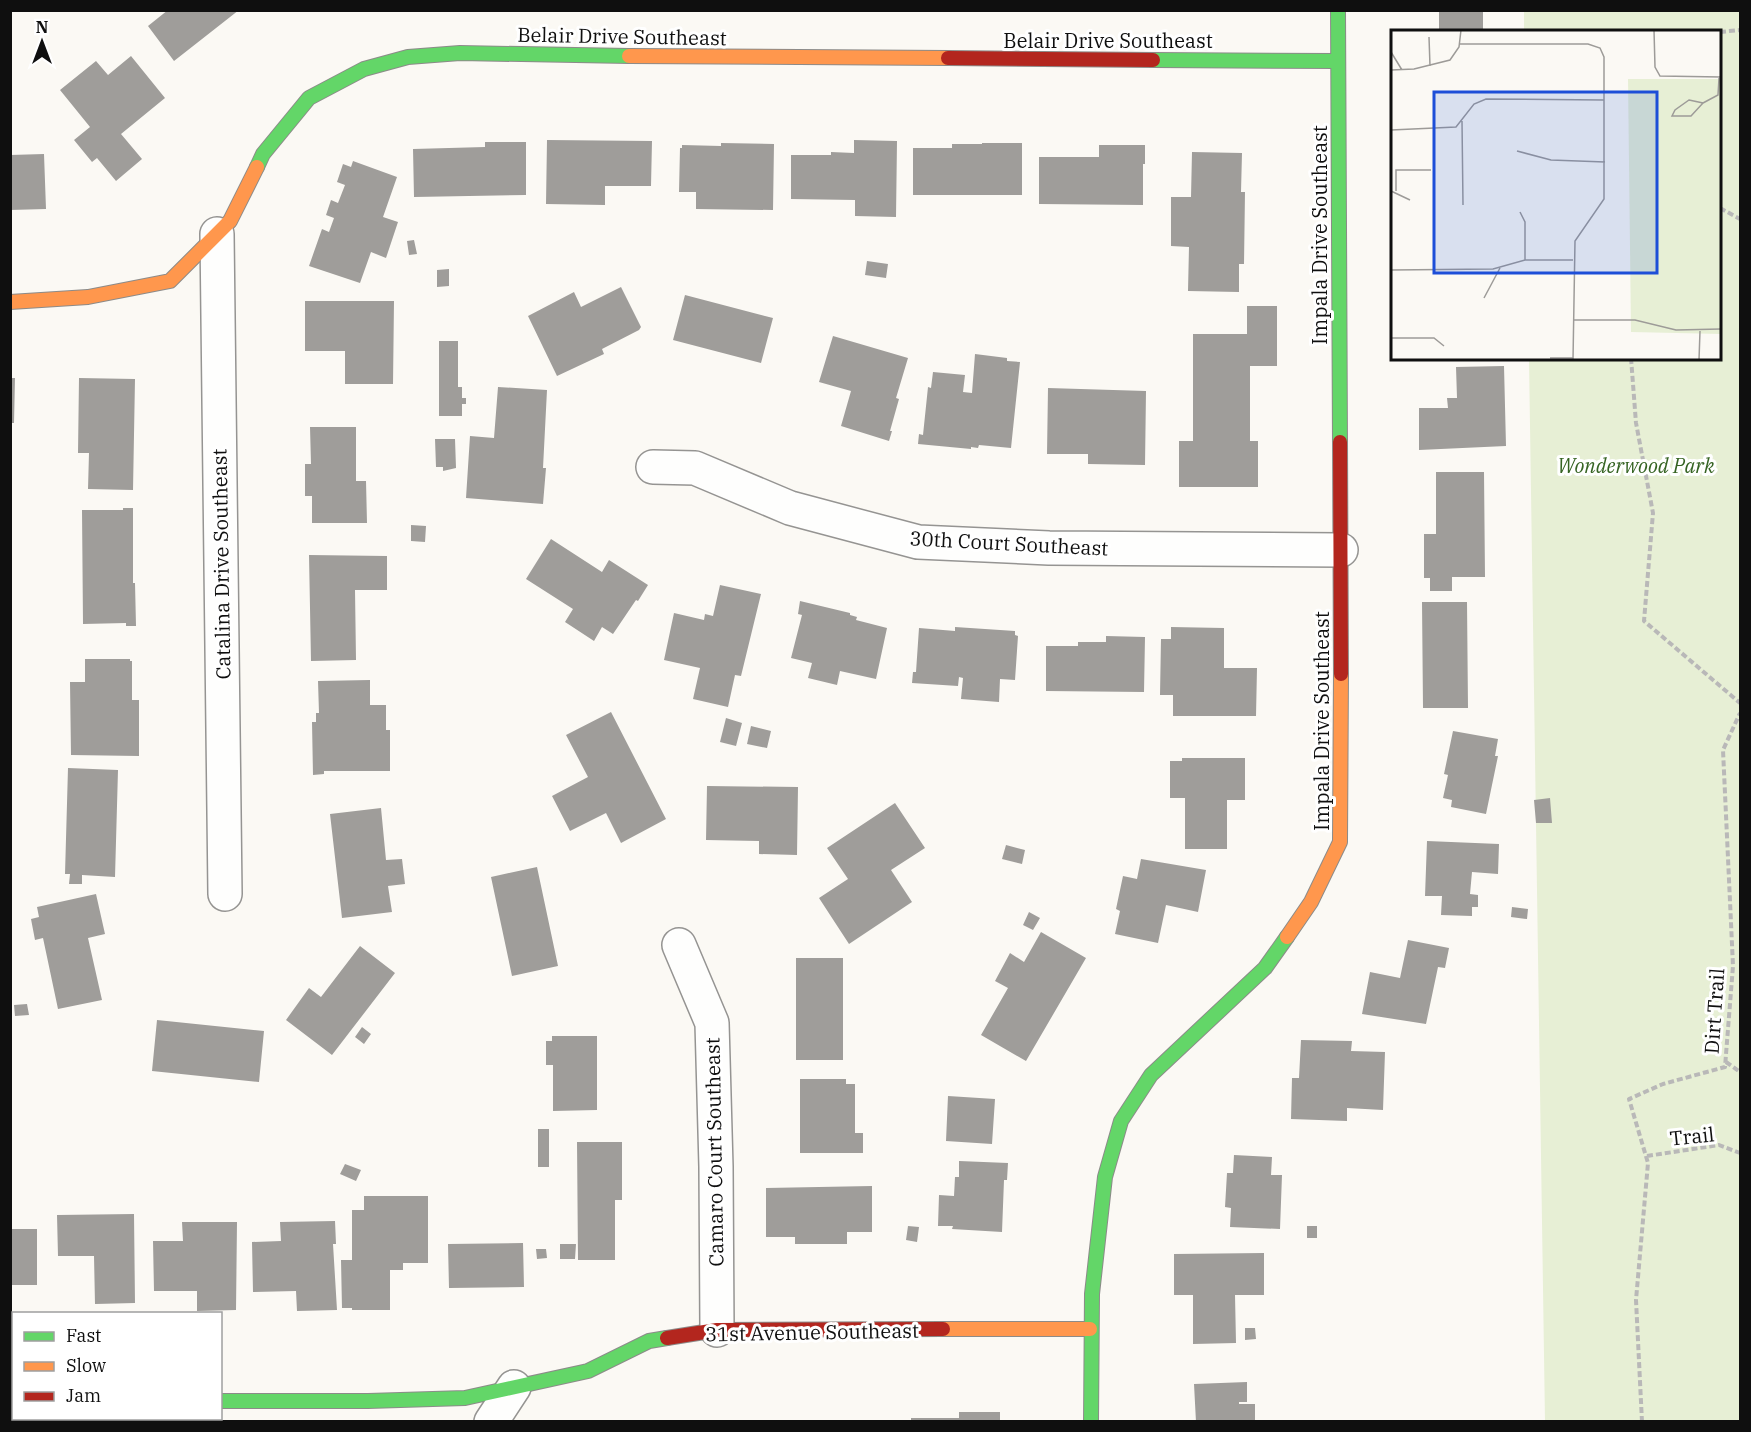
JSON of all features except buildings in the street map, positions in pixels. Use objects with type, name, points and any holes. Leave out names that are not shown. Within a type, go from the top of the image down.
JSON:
[{"type":"street","name":"Impala Drive Southeast","points":[[1091,1422],[1092,1294],[1105,1177],[1121,1120],[1151,1075],[1265,968],[1311,902],[1340,842],[1338,10]]},
{"type":"street","name":"Belair Drive Southeast","points":[[10,302],[88,297],[170,281],[230,221],[263,154],[309,98],[363,69],[408,57],[460,52],[572,56],[1338,61]]},
{"type":"street","name":"Catalina Drive Southeast","points":[[217,234],[225,894]]},
{"type":"street","name":"30th Court Southeast","points":[[653,467],[694,468],[790,508],[918,542],[1049,548],[1341,550]]},
{"type":"street","name":"Camaro Court Southeast","points":[[679,945],[712,1023],[717,1330]]},
{"type":"street","name":"31st Avenue Southeast","points":[[222,1401],[368,1401],[465,1398],[588,1371],[649,1341],[717,1330],[1090,1329]]},
{"type":"street","points":[[491,1422],[514,1387]]},
{"type":"path","points":[[1721,32],[1740,30]]},
{"type":"path","points":[[1721,209],[1740,219]]},
{"type":"path","points":[[1631,360],[1636,423],[1653,513],[1644,621],[1740,703]]},
{"type":"path","name":"Dirt Trail","points":[[1642,1422],[1636,1300],[1648,1163],[1629,1099],[1663,1084],[1725,1067],[1733,966],[1723,750],[1740,716]]},
{"type":"path","points":[[1725,1062],[1740,1072]]},
{"type":"path","name":"Trail","points":[[1647,1156],[1719,1145],[1740,1153]]},
{"type":"green space","name":"Wonderwood Park","points":[[1524,11],[1740,11],[1740,1421],[1545,1421],[1529,360],[1721,360],[1721,30],[1524,30]]},
{"type":"traffic: fast","points":[[1338,10],[1340,442]]},
{"type":"traffic: fast","points":[[257,167],[263,154],[309,98],[364,69],[408,57],[460,53],[629,56]]},
{"type":"traffic: fast","points":[[1153,60],[1337,61]]},
{"type":"traffic: fast","points":[[1091,1422],[1092,1294],[1105,1177],[1121,1121],[1151,1075],[1265,968],[1287,937]]},
{"type":"traffic: fast","points":[[222,1401],[368,1401],[465,1398],[588,1371],[649,1341],[667,1338]]},
{"type":"traffic: slow","points":[[629,56],[948,58]]},
{"type":"traffic: slow","points":[[10,302],[88,297],[170,281],[230,221],[257,167]]},
{"type":"traffic: slow","points":[[1287,937],[1311,902],[1340,842],[1341,674]]},
{"type":"traffic: slow","points":[[943,1329],[1090,1329]]},
{"type":"traffic: jam","points":[[948,58],[1153,60]]},
{"type":"traffic: jam","points":[[1340,442],[1341,674]]},
{"type":"traffic: jam","points":[[667,1338],[717,1330],[943,1329]]}]
